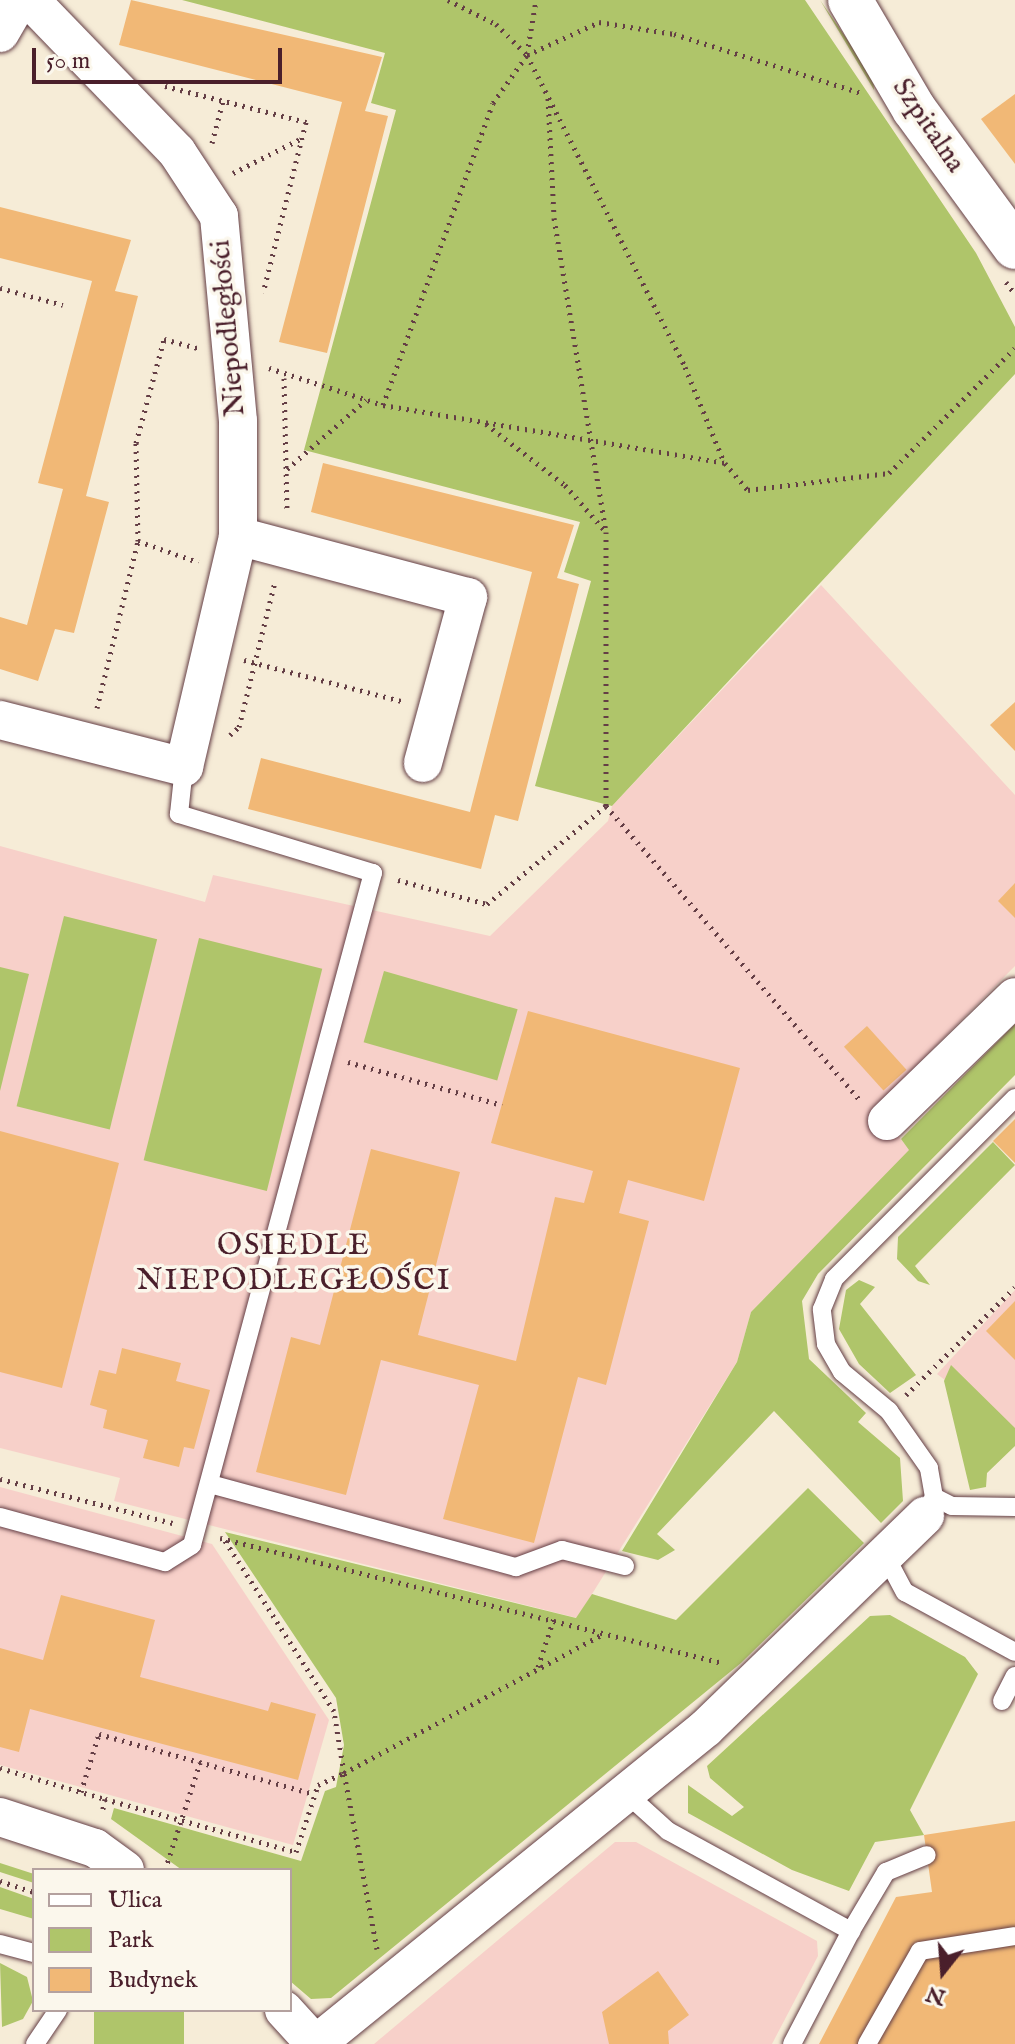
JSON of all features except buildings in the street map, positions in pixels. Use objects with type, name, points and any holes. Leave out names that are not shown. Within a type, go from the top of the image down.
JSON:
[{"type":"street","points":[[0,33],[19,0]]},
{"type":"street","name":"Niepodległości","points":[[30,0],[200,184],[219,216],[245,351],[238,536],[216,653],[184,767]]},
{"type":"street","name":"Szpitalna","points":[[850,0],[914,109],[1015,247]]},
{"type":"street","points":[[238,536],[468,597],[423,763]]},
{"type":"street","points":[[0,720],[184,767]]},
{"type":"street","points":[[887,1121],[1015,997]]},
{"type":"street","points":[[286,2012],[316,2044],[627,1794],[886,1557],[929,1506]]},
{"type":"street","points":[[0,1817],[95,1848],[122,1868]]},
{"type":"lane","points":[[0,1517],[165,1562],[182,1555],[198,1532],[373,873],[179,814],[184,767]]},
{"type":"lane","points":[[1015,1098],[834,1279],[822,1309],[826,1344],[915,1447],[929,1468],[929,1506],[1015,1507]]},
{"type":"lane","points":[[210,1484],[516,1567],[562,1550],[625,1566]]},
{"type":"lane","points":[[886,1557],[905,1592],[1015,1652]]},
{"type":"lane","points":[[1002,1701],[1015,1676]]},
{"type":"lane","points":[[627,1794],[668,1831],[851,1931]]},
{"type":"lane","points":[[792,2044],[851,1931],[886,1872],[927,1855]]},
{"type":"lane","points":[[867,2044],[920,1951],[1015,1936]]},
{"type":"lane","points":[[0,1944],[32,1952]]},
{"type":"lane","points":[[35,2044],[57,2012]]},
{"type":"path","points":[[448,0],[496,24],[527,55],[685,367],[725,463],[748,490],[889,473],[1015,348]]},
{"type":"path","points":[[383,405],[493,103],[527,55],[536,0]]},
{"type":"path","points":[[527,55],[599,22],[674,34],[870,95]]},
{"type":"path","points":[[148,82],[306,122],[263,294],[254,297],[252,282]]},
{"type":"path","points":[[548,94],[554,218],[588,442],[606,532],[606,806],[882,1125],[887,1121]]},
{"type":"path","points":[[199,145],[209,156],[223,101]]},
{"type":"path","points":[[229,187],[225,178],[302,137]]},
{"type":"path","points":[[0,288],[63,305]]},
{"type":"path","points":[[93,725],[138,541],[136,443],[164,339],[206,351],[245,351],[284,378],[383,405],[725,463]]},
{"type":"path","points":[[286,470],[366,400]]},
{"type":"path","points":[[485,424],[565,485],[606,532]]},
{"type":"path","points":[[138,541],[232,574]]},
{"type":"path","points":[[216,653],[438,711]]},
{"type":"path","points":[[373,873],[487,904],[606,806]]},
{"type":"path","points":[[324,1056],[502,1105]]},
{"type":"path","points":[[899,1401],[1015,1287]]},
{"type":"path","points":[[0,1479],[198,1532],[554,1618],[604,1634],[728,1664]]},
{"type":"path","points":[[223,1538],[334,1711],[381,1966]]},
{"type":"path","points":[[537,1668],[554,1618]]},
{"type":"path","points":[[105,1799],[296,1852],[314,1794],[344,1773],[604,1634]]},
{"type":"path","points":[[81,1792],[99,1734],[314,1794]]},
{"type":"path","points":[[166,1868],[200,1763]]},
{"type":"path","points":[[0,1881],[32,1891]]},
{"type":"shaded area","points":[[821,585],[1015,795],[1015,966],[874,1108],[910,1150],[751,1312],[737,1362],[577,1618],[114,1501],[120,1478],[0,1448],[0,846],[205,902],[213,875],[490,936],[608,821],[612,806]]},
{"type":"shaded area","points":[[1015,1290],[1015,1433],[937,1374]]},
{"type":"shaded area","points":[[0,1487],[212,1544],[329,1720],[293,1845],[0,1765]]},
{"type":"shaded area","points":[[615,1842],[636,1842],[817,1941],[818,1956],[772,2044],[374,2044]]},
{"type":"green space","points":[[182,0],[805,0],[976,253],[1015,327],[1015,374],[612,806],[535,786],[591,581],[564,572],[580,522],[304,450],[396,110],[371,103],[385,53]]},
{"type":"green space","points":[[820,0],[873,77],[874,90]]},
{"type":"green space","points":[[64,916],[157,939],[110,1129],[17,1106]]},
{"type":"green space","points":[[199,938],[322,969],[267,1191],[144,1160]]},
{"type":"green space","points":[[0,967],[29,974],[0,1091]]},
{"type":"green space","points":[[384,971],[518,1009],[497,1080],[364,1042]]},
{"type":"green space","points":[[1015,1024],[1015,1075],[818,1274],[802,1301],[809,1359],[866,1413],[858,1422],[900,1458],[903,1501],[881,1523],[774,1411],[657,1534],[675,1550],[658,1560],[622,1551],[737,1362],[751,1312],[909,1150],[901,1139]]},
{"type":"green space","points":[[993,1142],[1015,1165],[915,1266],[930,1285],[918,1281],[897,1259],[898,1237]]},
{"type":"green space","points":[[859,1280],[875,1287],[860,1304],[916,1375],[890,1393],[859,1364],[839,1329],[846,1290]]},
{"type":"green space","points":[[951,1365],[1015,1428],[1015,1446],[987,1473],[986,1487],[970,1490],[944,1381]]},
{"type":"green space","points":[[808,1488],[864,1543],[741,1663],[331,1998],[311,1999],[292,1983],[292,1868],[179,1868],[111,1819],[114,1808],[301,1861],[325,1791],[336,1787],[344,1745],[336,1698],[225,1532],[576,1618],[592,1594],[676,1620]]},
{"type":"green space","points":[[890,1615],[965,1657],[978,1674],[910,1810],[924,1835],[875,1842],[849,1891],[792,1870],[688,1813],[688,1785],[732,1816],[744,1807],[710,1778],[707,1766],[870,1616]]},
{"type":"green space","points":[[0,1863],[32,1873],[32,1882],[0,1872]]},
{"type":"green space","points":[[0,1887],[32,1898],[32,1918],[0,1909]]},
{"type":"green space","points":[[0,1963],[27,1977],[32,1997],[23,2019],[2,2027]]},
{"type":"green space","points":[[94,2012],[184,2012],[184,2044],[94,2044]]},
{"type":"district","name":"OSIEDLE NIEPODLEGŁOŚCI","points":[[294,1263]]}]
